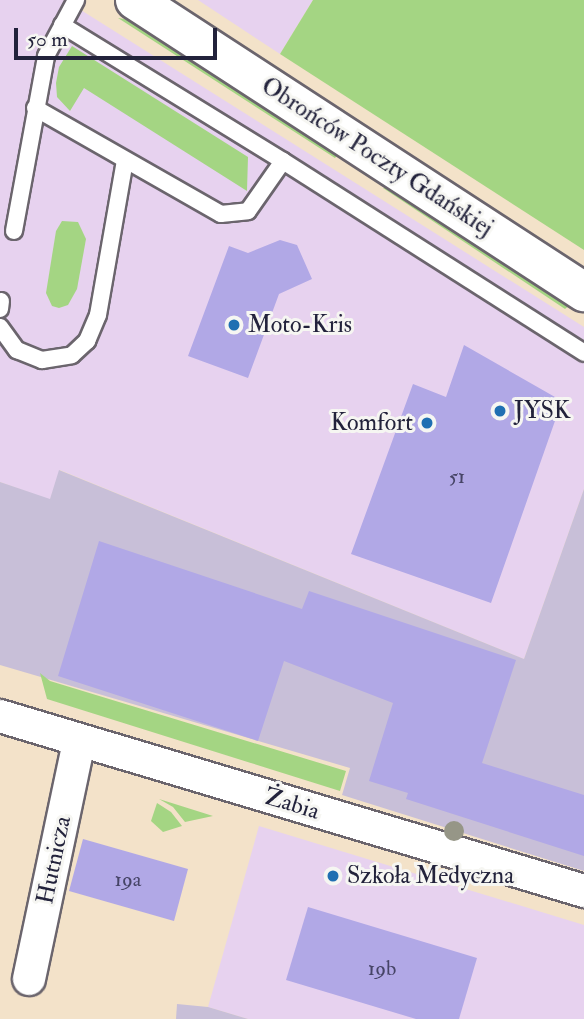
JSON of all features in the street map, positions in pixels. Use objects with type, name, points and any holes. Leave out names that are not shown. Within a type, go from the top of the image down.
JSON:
[{"type":"street","name":"Obrońców Poczty Gdańskiej","points":[[135,0],[584,292]]},
{"type":"street","name":"Żabia","points":[[0,716],[584,891]]},
{"type":"street","name":"Hutnicza","points":[[29,979],[79,741]]},
{"type":"lane","points":[[14,231],[46,56],[75,0]]},
{"type":"lane","points":[[62,25],[584,353]]},
{"type":"lane","points":[[35,108],[208,209],[236,215],[257,202],[283,162]]},
{"type":"lane","points":[[0,327],[17,350],[42,360],[72,355],[87,341],[98,315],[125,160]]},
{"type":"shaded area","points":[[0,0],[65,0],[584,327],[584,489],[524,659],[60,470],[50,500],[0,482]]},
{"type":"shaded area","points":[[198,0],[313,0],[280,54]]},
{"type":"shaded area","points":[[59,470],[524,659],[584,489],[584,871],[342,795],[350,768],[0,665],[0,482],[50,499]]},
{"type":"shaded area","name":"Szkoła Medyczna","points":[[259,826],[584,925],[584,1019],[248,1019],[208,1007]]},
{"type":"shaded area","points":[[177,1004],[208,1007],[248,1019],[176,1019]]},
{"type":"green space","points":[[313,0],[584,0],[584,250],[280,54]]},
{"type":"green space","points":[[118,18],[131,20],[339,153],[335,158]]},
{"type":"green space","points":[[72,46],[248,157],[247,191],[84,88],[70,111],[57,97],[56,83],[59,67]]},
{"type":"green space","points":[[383,188],[397,188],[571,304],[565,309]]},
{"type":"green space","points":[[62,221],[78,222],[86,239],[77,289],[68,305],[59,308],[52,306],[46,293],[56,231]]},
{"type":"green space","points":[[40,673],[50,681],[346,771],[340,791],[47,699]]},
{"type":"green space","points":[[159,799],[213,816],[185,822],[173,807]]},
{"type":"green space","points":[[157,803],[171,812],[182,826],[163,832],[151,821]]},
{"type":"building","name":"Moto-Kris","points":[[280,240],[297,245],[312,279],[279,294],[248,378],[188,356],[229,246],[248,253]]},
{"type":"building","points":[[464,345],[562,401],[491,603],[351,554],[413,384],[446,397]]},
{"type":"building","points":[[99,541],[302,609],[309,591],[516,660],[482,763],[584,795],[584,856],[406,799],[408,793],[369,781],[393,703],[284,661],[258,741],[58,676]]},
{"type":"building","points":[[83,839],[188,869],[174,921],[69,891]]},
{"type":"building","points":[[308,907],[477,958],[459,1019],[416,1019],[286,980]]},
{"type":"place","name":"Moto-Kris","points":[[234,325]]},
{"type":"place","name":"JYSK","points":[[500,411]]},
{"type":"place","name":"Komfort","points":[[427,423]]},
{"type":"place","name":"Szkoła Medyczna","points":[[333,876]]}]
